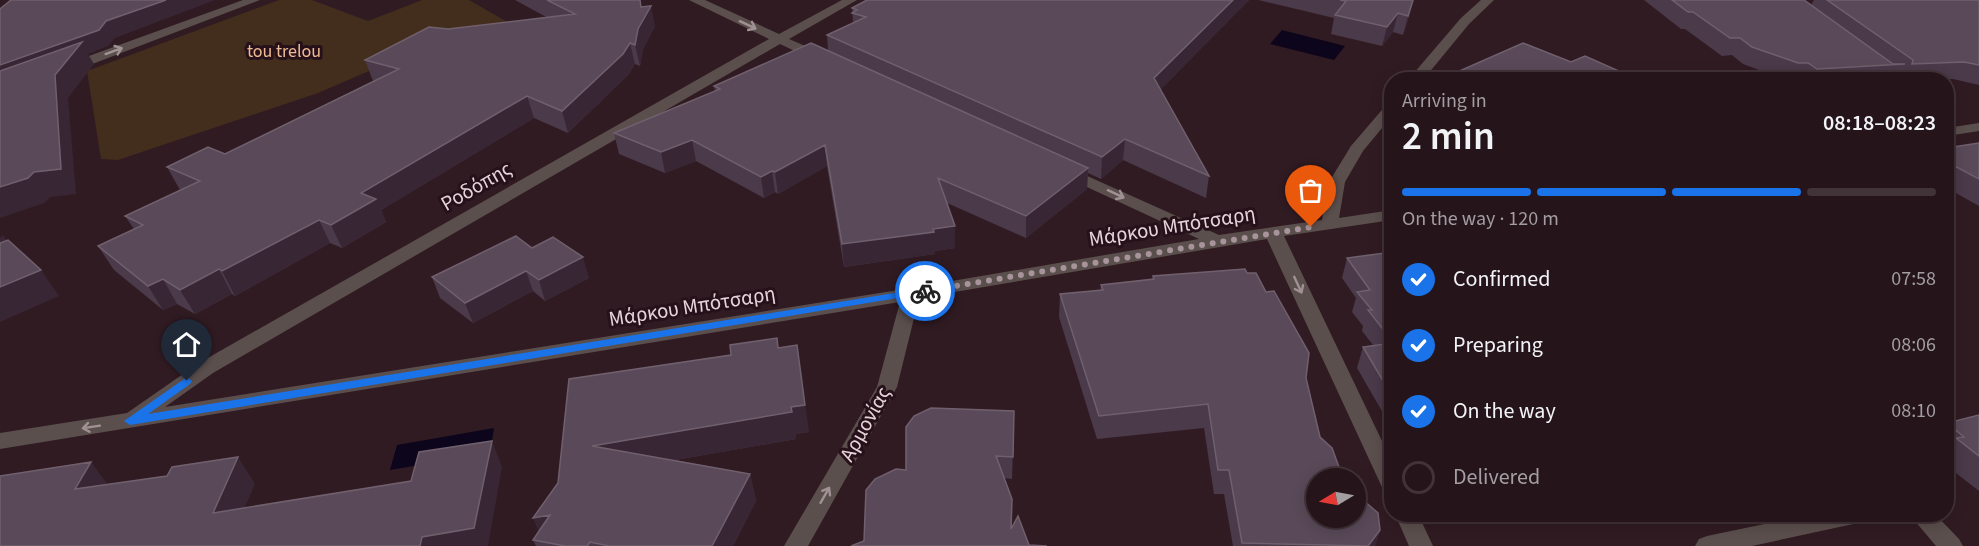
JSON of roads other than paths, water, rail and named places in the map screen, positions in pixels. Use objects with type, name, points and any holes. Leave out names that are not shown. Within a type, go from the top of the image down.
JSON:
[{"type":"street","points":[[56,73],[254,0]]},
{"type":"street","points":[[695,0],[832,63]]},
{"type":"street","name":"Ροδόπης","points":[[130,421],[206,368],[779,39],[851,0]]},
{"type":"street","points":[[1422,72],[1465,21],[1488,0]]},
{"type":"street","points":[[1330,224],[1337,182],[1356,149],[1384,116]]},
{"type":"street","points":[[1954,121],[1971,129]]},
{"type":"street","points":[[1954,131],[1971,129]]},
{"type":"street","points":[[1057,167],[1217,241]]},
{"type":"street","name":"Μάρκου Μπότσαρη","points":[[0,441],[910,294],[1217,241],[1384,216]]},
{"type":"street","points":[[1273,232],[1384,468]]},
{"type":"street","name":"Αρμονίας","points":[[796,546],[887,387],[910,294]]},
{"type":"street","points":[[1410,522],[1421,546]]},
{"type":"street","points":[[1707,546],[1820,522]]},
{"type":"street","points":[[1928,522],[1951,546]]},
{"type":"park label","name":"tou trelou","points":[[284,51]]}]
